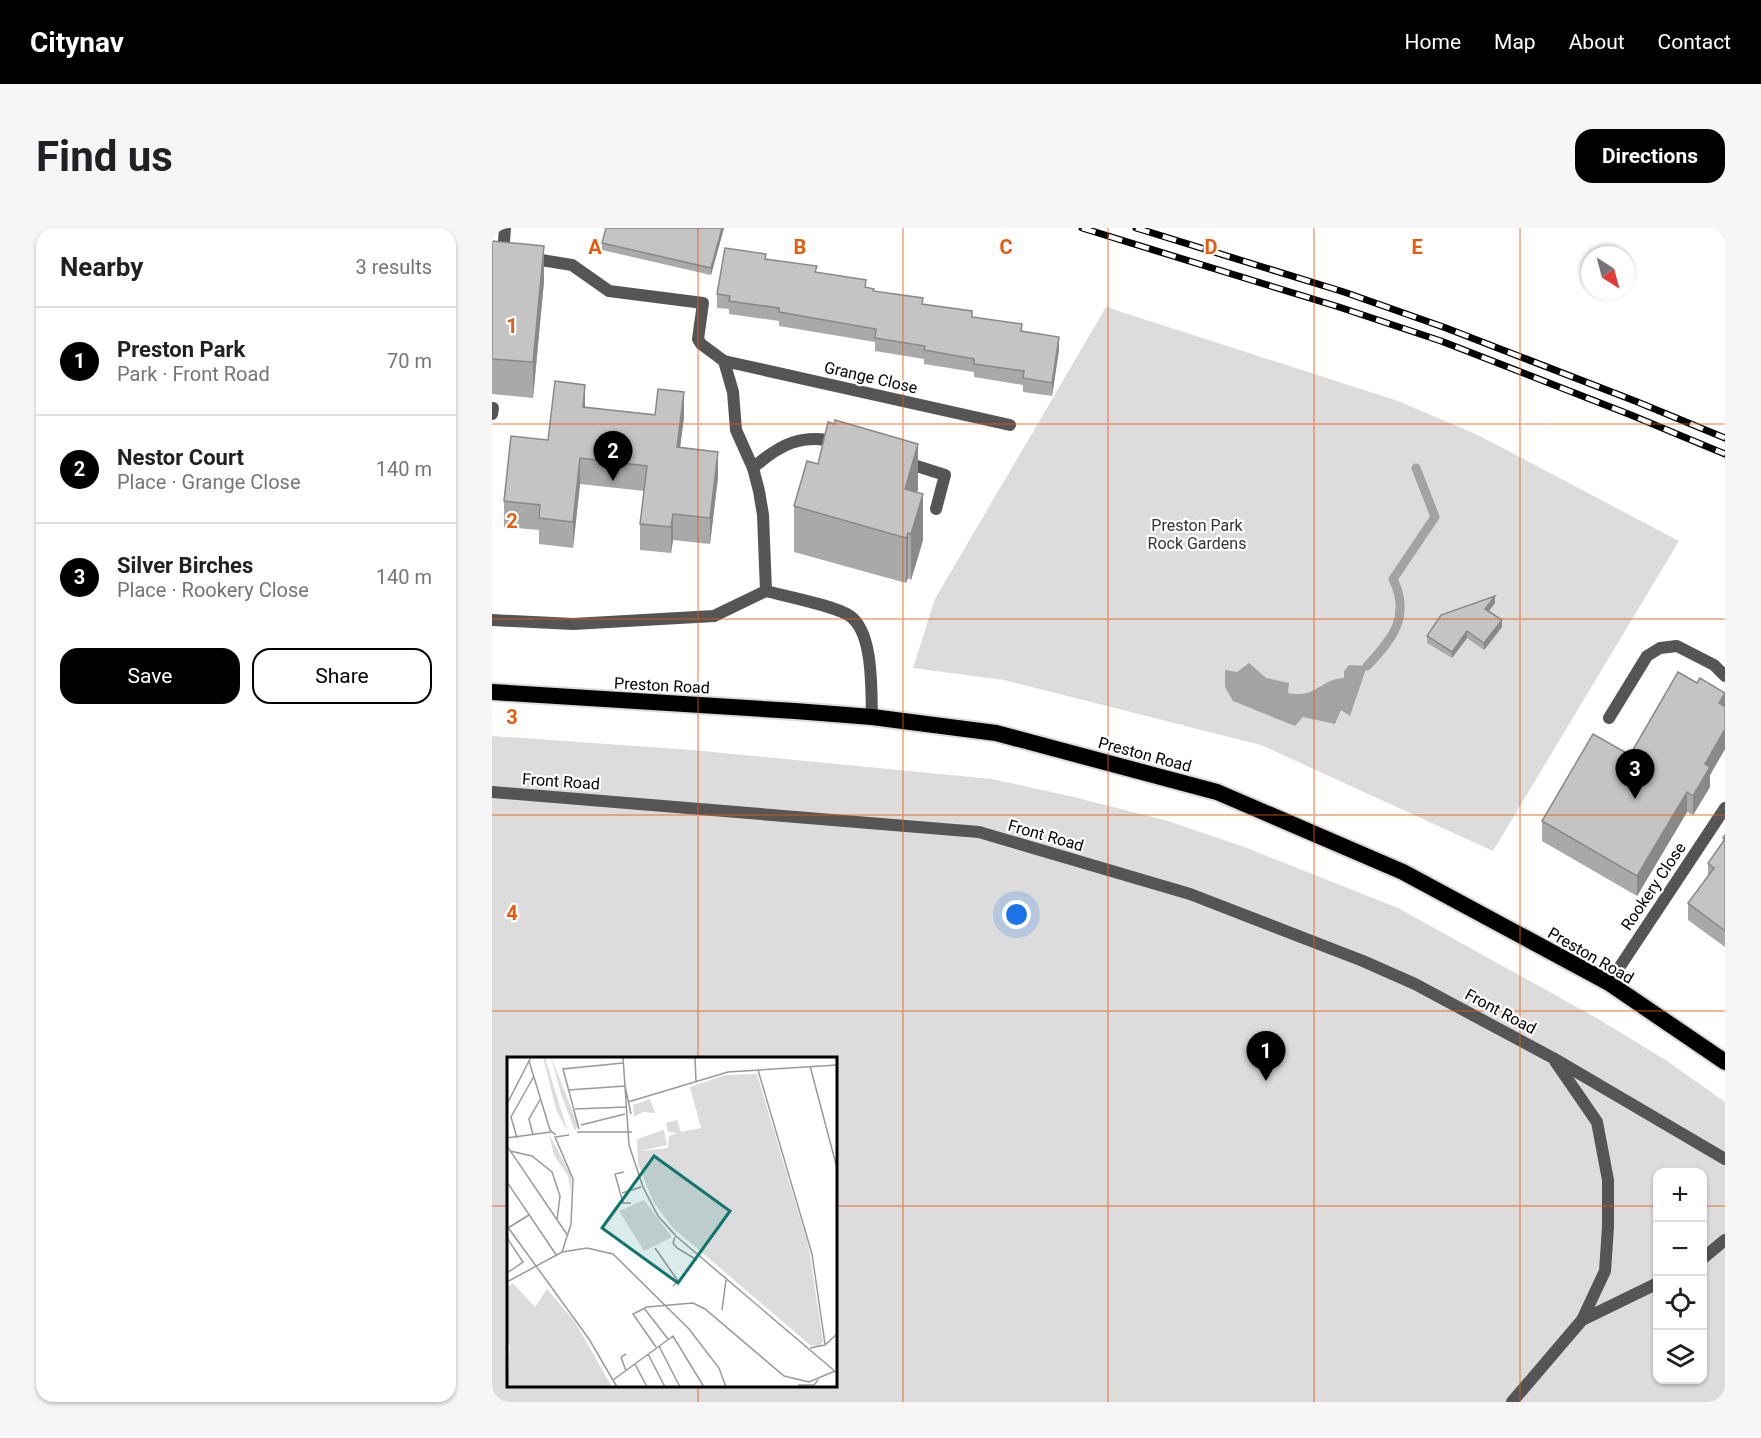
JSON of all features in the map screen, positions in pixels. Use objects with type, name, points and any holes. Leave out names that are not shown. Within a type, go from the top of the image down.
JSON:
[{"type":"highway","name":"Preston Road","points":[[492,692],[872,717],[996,733],[1217,792],[1403,872],[1609,983],[1725,1062]]},
{"type":"street","name":"Grange Close","points":[[505,228],[503,254],[572,265],[609,291],[703,303],[698,339],[701,344],[724,361],[1011,425]]},
{"type":"street","points":[[724,361],[732,392],[736,430],[753,468],[763,515],[766,591]]},
{"type":"street","points":[[492,414],[493,408]]},
{"type":"street","points":[[753,468],[787,444],[806,439],[824,438],[847,443]]},
{"type":"street","points":[[891,457],[945,476],[936,508]]},
{"type":"street","points":[[492,620],[573,624],[714,616],[766,591],[834,609],[850,616],[861,628],[868,660],[872,717]]},
{"type":"street","points":[[1609,718],[1647,656],[1660,648],[1677,646],[1714,665],[1725,676]]},
{"type":"street","name":"Front Road","points":[[492,792],[979,832],[1190,894],[1363,961],[1415,984],[1553,1058],[1725,1158]]},
{"type":"street","name":"Rookery Close","points":[[1609,983],[1725,808]]},
{"type":"street","name":"Front Road","points":[[1512,1402],[1582,1320],[1605,1271],[1608,1180],[1597,1122],[1553,1058]]},
{"type":"street","points":[[1707,1254],[1725,1240]]},
{"type":"street","name":"Front Road","points":[[1582,1320],[1653,1285]]},
{"type":"green space","name":"Preston Park Rock Gardens","points":[[1106,307],[1398,401],[1478,435],[1679,541],[1493,851],[1261,745],[1004,680],[913,668],[935,599]]},
{"type":"green space","points":[[492,736],[692,750],[992,779],[1168,821],[1247,848],[1398,908],[1600,1020],[1667,1061],[1725,1102],[1725,1402],[492,1402]]},
{"type":"shaded area","points":[[1249,663],[1266,678],[1289,683],[1288,693],[1297,694],[1312,691],[1336,679],[1344,678],[1344,671],[1349,665],[1367,666],[1350,716],[1341,710],[1335,724],[1303,717],[1295,726],[1233,701],[1225,687],[1225,670],[1237,672]]},
{"type":"building","points":[[606,228],[722,228],[711,268],[602,243]]},
{"type":"building","points":[[492,241],[544,246],[533,362],[492,359]]},
{"type":"building","points":[[725,248],[766,254],[765,259],[817,266],[815,272],[866,280],[865,287],[874,289],[873,291],[923,298],[922,304],[972,311],[972,317],[1022,324],[1021,331],[1059,337],[1052,383],[1023,378],[1024,371],[974,364],[974,359],[924,350],[925,346],[875,338],[876,329],[779,312],[779,308],[729,301],[730,296],[717,294]]},
{"type":"building","points":[[555,381],[585,385],[583,407],[655,415],[658,389],[684,392],[677,447],[718,452],[710,518],[673,514],[671,527],[640,524],[647,466],[580,458],[573,522],[539,518],[540,505],[504,501],[511,436],[548,440]]},
{"type":"building","points":[[835,420],[918,444],[905,489],[923,494],[911,534],[908,533],[906,538],[794,506],[807,461],[818,464],[828,422],[834,424]]},
{"type":"building","points":[[1495,596],[1485,609],[1502,620],[1484,643],[1467,631],[1452,652],[1427,636],[1441,615]]},
{"type":"building","points":[[1678,672],[1697,683],[1700,678],[1725,693],[1719,703],[1725,707],[1725,729],[1705,764],[1710,767],[1693,796],[1687,792],[1637,876],[1542,821],[1593,734],[1630,755]]},
{"type":"building","points":[[1725,839],[1725,931],[1688,903],[1714,868],[1708,863]]},
{"type":"waterway","points":[[1367,666],[1385,646],[1400,616],[1398,592],[1393,579],[1435,517],[1416,468]]},
{"type":"railway","points":[[1082,228],[1339,307],[1441,341],[1725,454]]},
{"type":"railway","points":[[1136,228],[1344,292],[1446,328],[1725,438]]},
{"type":"place","name":"Nestor Court","points":[[613,481]]},
{"type":"place","name":"Silver Birches","points":[[1635,799]]},
{"type":"place","name":"Preston Park","points":[[1266,1081]]}]
